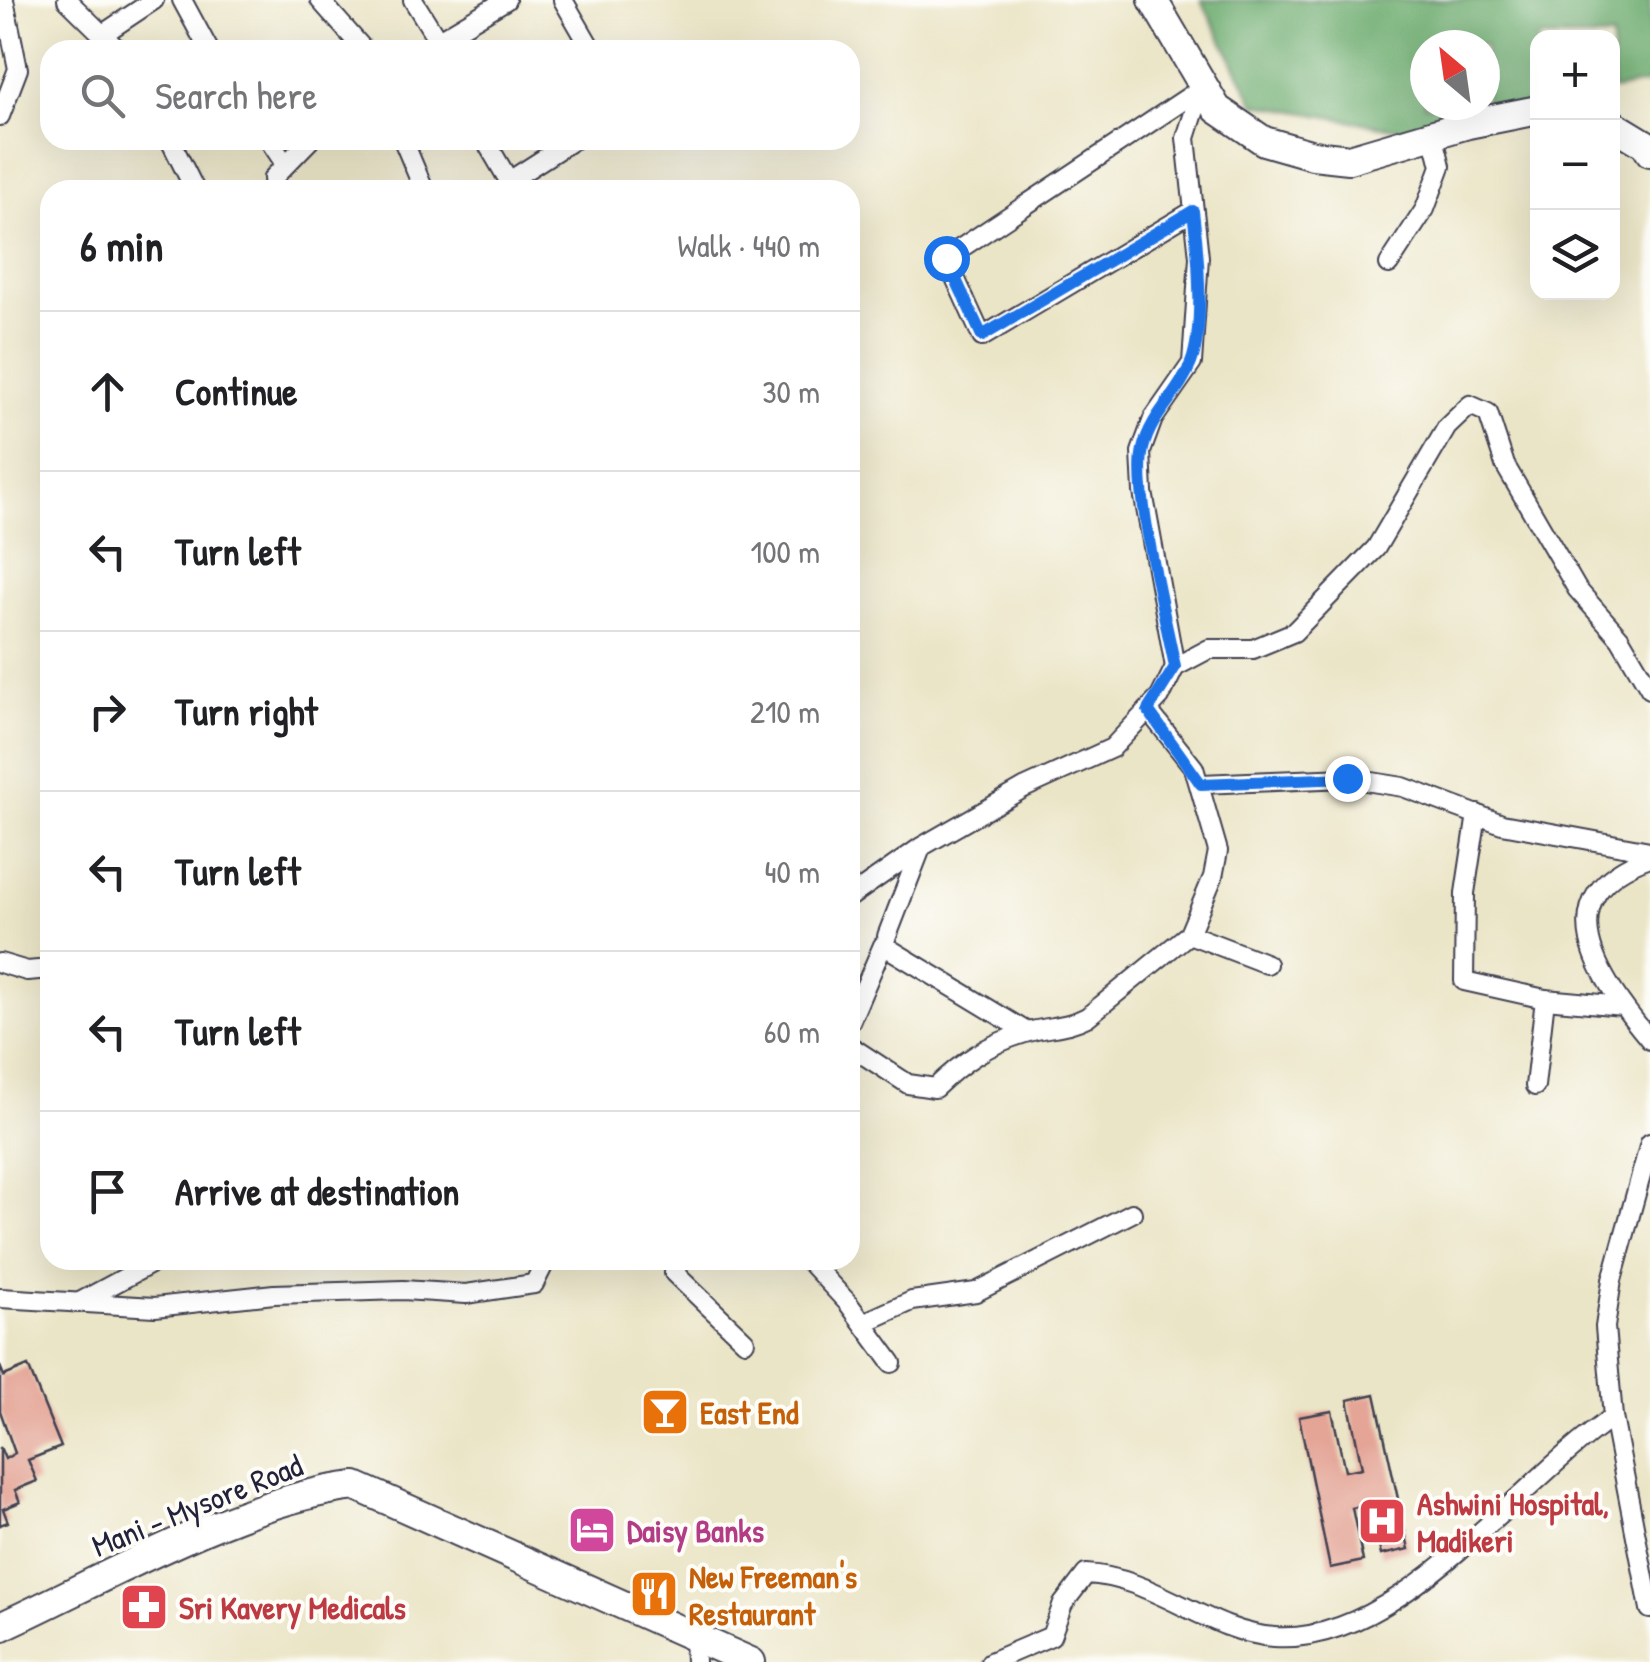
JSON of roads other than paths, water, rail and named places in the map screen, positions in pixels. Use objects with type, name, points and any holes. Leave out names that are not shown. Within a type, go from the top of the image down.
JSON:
[{"type":"highway","points":[[1152,0],[1217,109],[1264,141],[1313,155],[1349,159],[1433,134],[1530,112]]},
{"type":"highway","points":[[1620,129],[1645,144],[1650,152]]},
{"type":"highway","name":"Mani - Mysore Road","points":[[0,1627],[292,1498],[310,1491],[356,1486],[694,1649],[752,1662]]},
{"type":"street","points":[[0,116],[18,70],[4,0]]},
{"type":"street","points":[[67,0],[109,40]]},
{"type":"street","points":[[103,34],[154,0]]},
{"type":"street","points":[[182,0],[204,40]]},
{"type":"street","points":[[320,0],[355,40]]},
{"type":"street","points":[[413,0],[439,40]]},
{"type":"street","points":[[449,40],[506,0]]},
{"type":"street","points":[[563,0],[586,40]]},
{"type":"street","points":[[1193,211],[982,336],[946,258],[1202,88]]},
{"type":"street","points":[[1175,667],[1143,492],[1142,452],[1152,420],[1192,363],[1199,257],[1186,138],[1202,88]]},
{"type":"street","points":[[1390,264],[1425,210],[1441,166],[1433,134]]},
{"type":"street","points":[[175,150],[190,180]]},
{"type":"street","points":[[276,150],[285,164]]},
{"type":"street","points":[[272,180],[300,150]]},
{"type":"street","points":[[407,150],[420,180]]},
{"type":"street","points":[[491,150],[509,180]]},
{"type":"street","points":[[512,180],[558,150]]},
{"type":"street","points":[[860,890],[921,847],[1024,788],[1112,748],[1148,710],[1175,667],[1209,648],[1254,649],[1294,632],[1376,548],[1447,427],[1470,405],[1488,413],[1505,465],[1577,589],[1620,638],[1650,690]]},
{"type":"street","points":[[860,1053],[908,1084],[935,1088],[968,1056],[1027,1032],[1069,1027],[1087,1017],[1189,934],[1213,877],[1218,851],[1201,784],[1148,710]]},
{"type":"street","points":[[1201,784],[1347,778],[1402,787],[1502,824],[1650,854]]},
{"type":"street","points":[[1476,814],[1465,893],[1464,982],[1546,1000],[1624,1006]]},
{"type":"street","points":[[886,936],[921,847]]},
{"type":"street","points":[[1650,854],[1624,866],[1597,892],[1587,922],[1590,955],[1650,1040]]},
{"type":"street","points":[[1189,934],[1267,964]]},
{"type":"street","points":[[860,999],[883,945],[1027,1032]]},
{"type":"street","points":[[0,963],[27,971],[40,970]]},
{"type":"street","points":[[1535,1086],[1546,1000]]},
{"type":"street","points":[[1650,1143],[1612,1280],[1604,1327],[1613,1417],[1650,1609]]},
{"type":"street","points":[[863,1323],[912,1300],[976,1292],[1132,1214]]},
{"type":"street","points":[[78,1303],[139,1270]]},
{"type":"street","points":[[0,1298],[155,1307],[274,1294],[402,1290],[466,1294],[534,1284],[541,1270]]},
{"type":"street","points":[[676,1270],[674,1273],[745,1342]]},
{"type":"street","points":[[817,1270],[892,1363]]},
{"type":"street","points":[[990,1662],[1051,1636],[1063,1604],[1086,1574],[1133,1581],[1231,1625],[1272,1637],[1321,1633],[1364,1618],[1410,1590],[1574,1443],[1613,1417]]},
{"type":"place","name":"East End","points":[[665,1412]]},
{"type":"place","name":"Ashwini Hospital, Madikeri","points":[[1382,1521]]},
{"type":"place","name":"Daisy Banks","points":[[592,1530]]},
{"type":"place","name":"New Freeman's Restaurant","points":[[654,1594]]},
{"type":"place","name":"Sri Kavery Medicals","points":[[144,1607]]}]
